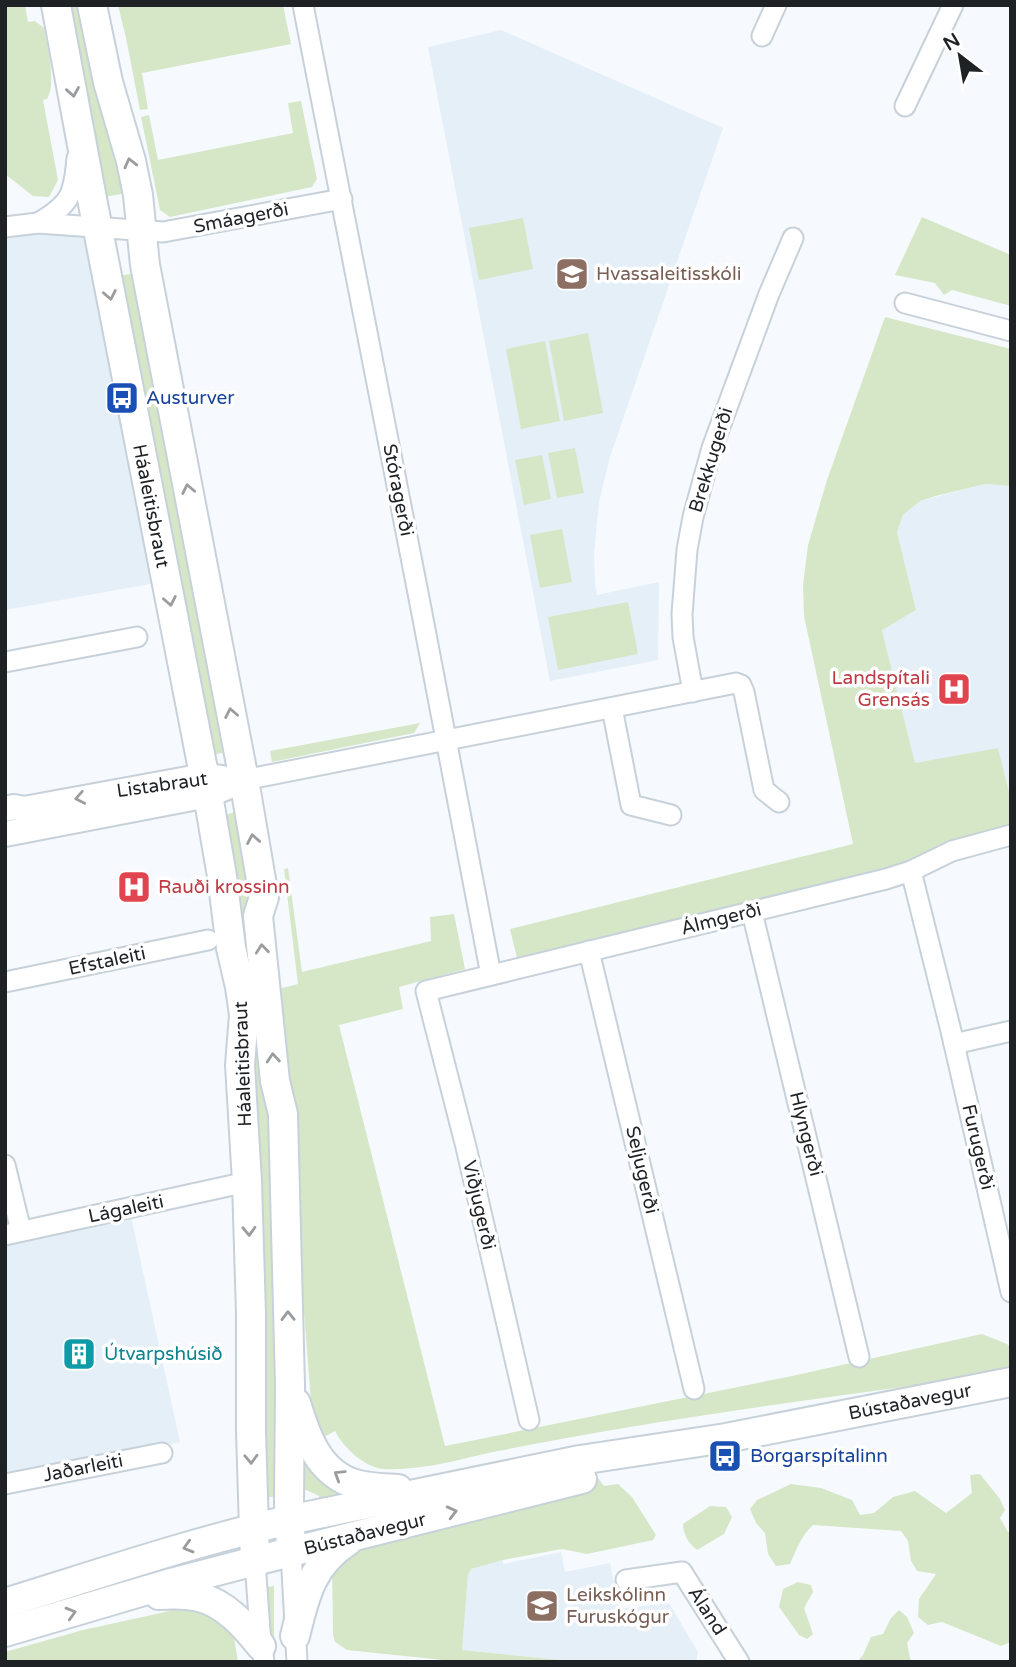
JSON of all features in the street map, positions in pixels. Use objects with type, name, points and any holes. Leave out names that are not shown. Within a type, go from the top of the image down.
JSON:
[{"type":"main road","name":"Háaleitisbraut","points":[[56,5],[206,785],[244,1015],[240,1065],[251,1314],[255,1561]]},
{"type":"main road","name":"Háaleitisbraut","points":[[92,5],[108,82],[133,173],[145,265],[264,897],[258,916],[275,1081],[283,1114],[291,1552]]},
{"type":"main road","name":"Bústaðavegur","points":[[5,1603],[254,1528],[289,1520],[580,1461],[726,1438],[1011,1382]]},
{"type":"main road","points":[[290,1385],[303,1428],[312,1447],[332,1472],[354,1484],[429,1492]]},
{"type":"main road","name":"Bústaðavegur","points":[[5,1632],[255,1561],[584,1478],[726,1438]]},
{"type":"main road","points":[[296,1649],[305,1598],[318,1568],[338,1548],[354,1537]]},
{"type":"main road","points":[[125,1597],[177,1594],[200,1597],[221,1607],[237,1620],[263,1654]]},
{"type":"street","name":"Stóragerði","points":[[303,5],[491,975]]},
{"type":"street","points":[[762,36],[776,5]]},
{"type":"street","points":[[905,106],[953,5]]},
{"type":"street","name":"Háaleitisbraut","points":[[38,223],[62,207],[72,193],[80,133]]},
{"type":"street","name":"Smáagerði","points":[[141,230],[171,231],[342,199]]},
{"type":"street","points":[[5,227],[38,223],[141,230]]},
{"type":"street","name":"Brekkugerði","points":[[693,692],[683,637],[682,614],[687,550],[693,517],[712,448],[769,294],[793,238]]},
{"type":"street","points":[[905,303],[1011,331]]},
{"type":"street","points":[[5,662],[137,637]]},
{"type":"street","points":[[244,780],[736,683],[741,685],[764,790],[779,802]]},
{"type":"street","points":[[611,708],[631,805],[671,815]]},
{"type":"street","name":"Listabraut","points":[[5,809],[24,809],[244,780]]},
{"type":"street","name":"Listabraut","points":[[5,834],[206,785]]},
{"type":"street","name":"Álmgerði","points":[[426,990],[911,871],[952,851],[1011,835]]},
{"type":"street","name":"Furugerði","points":[[911,871],[1011,1292]]},
{"type":"street","name":"Hlyngerði","points":[[752,912],[859,1357]]},
{"type":"street","name":"Efstaleiti","points":[[5,982],[208,940]]},
{"type":"street","name":"Seljugerði","points":[[589,951],[694,1389]]},
{"type":"street","name":"Viðjugerði","points":[[426,990],[466,1147],[529,1420]]},
{"type":"street","points":[[954,1044],[1011,1031]]},
{"type":"street","points":[[5,1165],[13,1233]]},
{"type":"street","name":"Lágaleiti","points":[[13,1233],[247,1182]]},
{"type":"street","name":"Jaðarleiti","points":[[5,1484],[162,1453]]},
{"type":"street","name":"Háaleitisbraut","points":[[291,1552],[296,1649]]},
{"type":"street","name":"Háaleitisbraut","points":[[255,1561],[263,1654]]},
{"type":"street","name":"Áland","points":[[626,1580],[682,1572],[739,1662]]},
{"type":"shaded area","name":"Hvassaleitisskóli","points":[[501,30],[723,128],[610,457],[599,502],[594,554],[597,595],[659,582],[658,660],[550,681],[428,47]]},
{"type":"shaded area","name":"Austurver","points":[[91,227],[161,582],[5,610],[5,233]]},
{"type":"shaded area","name":"Landspítali Grensás","points":[[985,484],[1011,486],[1011,800],[998,748],[915,764],[882,629],[916,610],[897,532],[903,515],[920,501]]},
{"type":"shaded area","name":"Útvarpshúsið","points":[[130,1212],[180,1442],[5,1480],[5,1237]]},
{"type":"shaded area","name":"Leikskólinn Furuskógur","points":[[561,1552],[565,1572],[610,1563],[619,1609],[669,1603],[698,1653],[696,1662],[581,1662],[462,1650],[468,1575],[471,1569],[503,1560],[503,1564]]},
{"type":"green space","points":[[5,5],[25,5],[28,22],[35,21],[44,28],[51,84],[47,99],[43,100],[58,180],[49,197],[33,196],[5,174]]},
{"type":"green space","points":[[65,5],[85,5],[127,193],[104,197]]},
{"type":"green space","points":[[118,5],[283,5],[291,44],[142,73],[148,109],[140,110]]},
{"type":"green space","points":[[301,101],[317,179],[312,187],[170,217],[160,210],[141,117],[149,115],[158,160],[293,133],[288,103]]},
{"type":"green space","points":[[922,217],[1011,255],[1011,306],[952,290],[944,295],[935,283],[895,275]]},
{"type":"green space","points":[[523,218],[533,269],[479,280],[469,228]]},
{"type":"green space","points":[[136,273],[227,752],[211,755],[112,277]]},
{"type":"green space","points":[[885,317],[1011,349],[1011,486],[985,484],[936,496],[920,501],[903,515],[897,532],[916,610],[882,630],[915,763],[998,748],[1011,800],[1011,830],[924,861],[518,962],[510,929],[853,844],[804,616],[803,585],[808,545],[827,480]]},
{"type":"green space","points":[[588,333],[603,413],[564,421],[549,341]]},
{"type":"green space","points":[[545,341],[560,421],[521,429],[506,349]]},
{"type":"green space","points":[[575,448],[584,493],[557,498],[548,453]]},
{"type":"green space","points":[[542,455],[551,499],[524,505],[515,460]]},
{"type":"green space","points":[[562,529],[572,582],[540,588],[530,535]]},
{"type":"green space","points":[[628,602],[638,654],[558,670],[548,617]]},
{"type":"green space","points":[[420,723],[414,733],[272,762],[270,751]]},
{"type":"green space","points":[[237,811],[257,942],[270,1081],[279,1495],[263,1499],[223,816]]},
{"type":"green space","points":[[288,868],[302,972],[431,941],[430,917],[454,914],[465,969],[399,987],[403,1009],[339,1025],[445,1446],[792,1376],[982,1334],[1011,1348],[1011,1373],[667,1421],[411,1468],[383,1469],[369,1464],[349,1450],[335,1431],[317,1441],[313,1427],[275,1000],[282,988],[298,984],[284,869]]},
{"type":"green space","points":[[302,1437],[360,1491],[319,1501],[319,1496],[306,1490],[300,1491]]},
{"type":"green space","points":[[980,1474],[1000,1499],[1005,1510],[1000,1518],[1008,1532],[1011,1532],[1011,1642],[1001,1646],[942,1622],[928,1625],[918,1617],[919,1599],[936,1574],[917,1571],[911,1561],[908,1541],[901,1531],[813,1525],[802,1538],[790,1564],[776,1566],[768,1554],[765,1533],[756,1523],[750,1509],[757,1500],[791,1484],[821,1488],[852,1500],[860,1515],[874,1513],[893,1497],[915,1491],[946,1513],[972,1493],[970,1475]]},
{"type":"green space","points":[[598,1478],[604,1486],[618,1484],[632,1497],[656,1535],[653,1540],[587,1554],[562,1549],[503,1560],[471,1569],[468,1575],[462,1650],[581,1662],[462,1662],[347,1650],[335,1642],[332,1560],[364,1539]]},
{"type":"green space","points":[[710,1506],[726,1507],[732,1517],[724,1534],[697,1550],[687,1538],[683,1524]]},
{"type":"green space","points":[[798,1582],[811,1585],[813,1592],[804,1608],[813,1634],[807,1639],[799,1635],[779,1607],[783,1589]]},
{"type":"green space","points":[[274,1586],[274,1643],[271,1641],[263,1588]]},
{"type":"green space","points":[[206,1603],[233,1631],[238,1662],[5,1662],[5,1652],[83,1630]]},
{"type":"green space","points":[[899,1610],[907,1617],[914,1633],[907,1643],[911,1662],[857,1662],[871,1637],[883,1634],[891,1618]]},
{"type":"place","name":"Hvassaleitisskóli","points":[[572,274]]},
{"type":"place","name":"Austurver","points":[[122,398]]},
{"type":"place","name":"Landspítali Grensás","points":[[954,689]]},
{"type":"place","name":"Rauði krossinn","points":[[134,887]]},
{"type":"place","name":"Útvarpshúsið","points":[[79,1354]]},
{"type":"place","name":"Borgarspítalinn","points":[[725,1456]]},
{"type":"place","name":"Leikskólinn Furuskógur","points":[[542,1606]]}]
